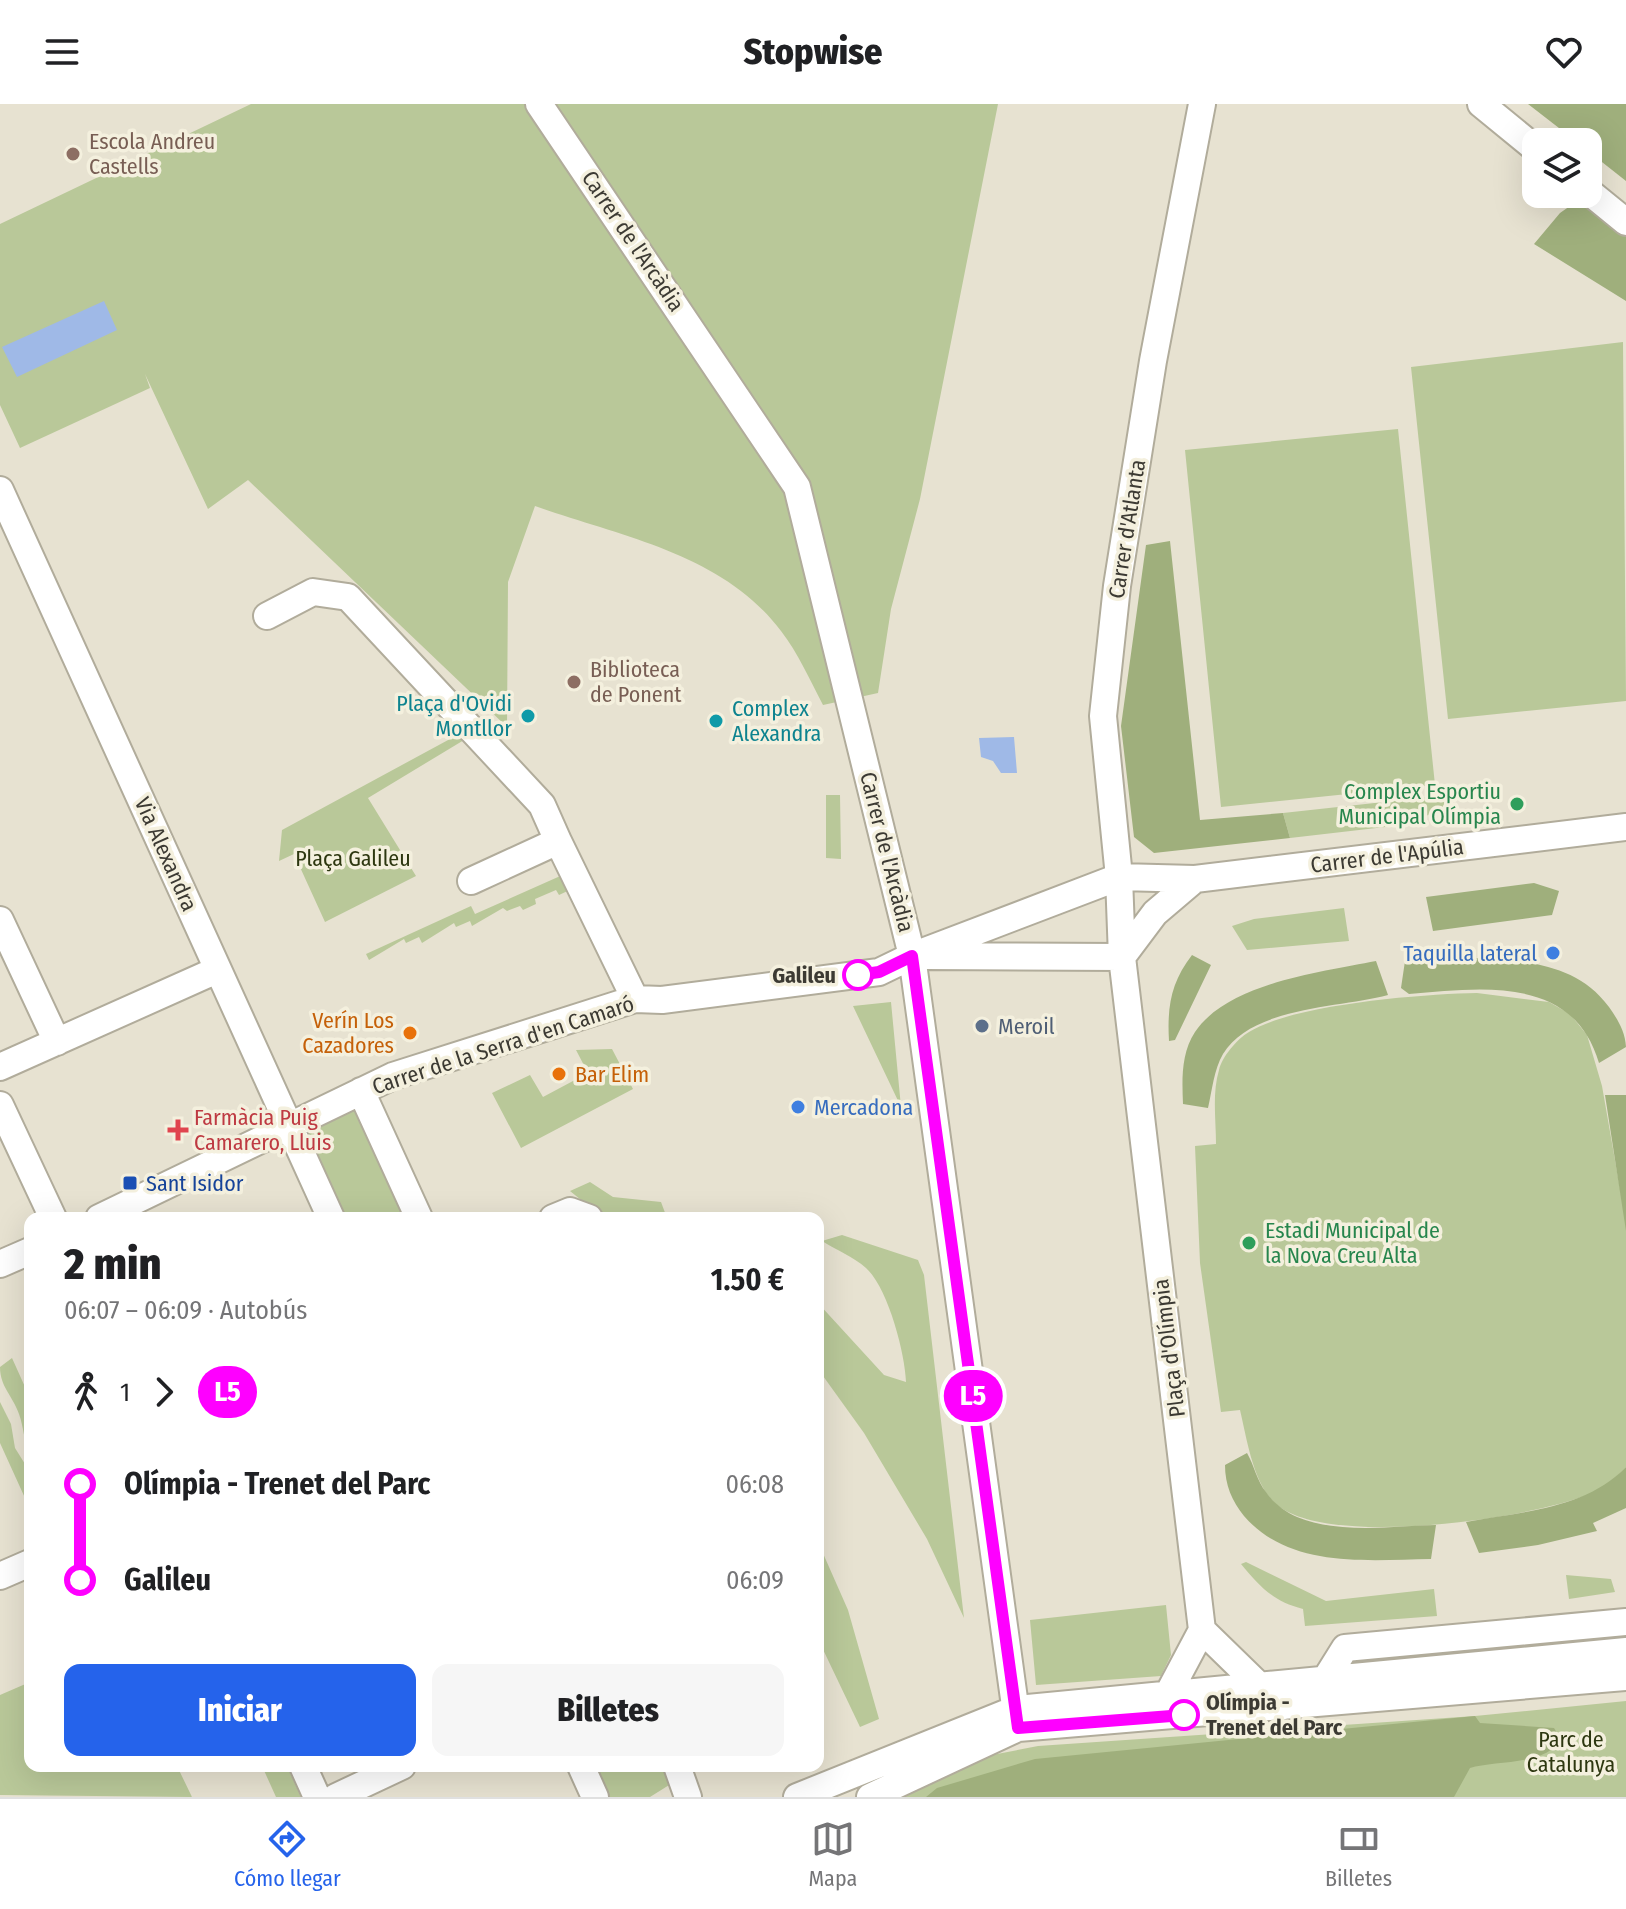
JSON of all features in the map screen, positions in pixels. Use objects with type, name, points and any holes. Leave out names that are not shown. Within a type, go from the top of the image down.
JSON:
[{"type":"street","name":"Carrer de l'Arcàdia","points":[[539,104],[797,487],[912,956],[1017,1719]]},
{"type":"street","name":"Carrer d'Atlanta","points":[[1122,957],[1119,877],[1103,716],[1117,586],[1153,361],[1202,104]]},
{"type":"street","points":[[1481,104],[1522,138]]},
{"type":"street","points":[[1602,202],[1626,222]]},
{"type":"street","name":"Via Alexandra","points":[[0,490],[10,536],[217,970],[328,1212]]},
{"type":"street","points":[[267,616],[313,592],[348,597],[542,805],[635,999]]},
{"type":"street","name":"Carrer de l'Apúlia","points":[[1119,877],[1195,879],[1626,827]]},
{"type":"street","points":[[471,881],[558,841]]},
{"type":"street","name":"Carrer de la Serra d'en Camaró","points":[[111,1212],[393,1076],[635,999],[662,1000],[879,972],[912,956],[1119,877]]},
{"type":"street","points":[[1122,957],[1155,913],[1195,879]]},
{"type":"street","points":[[0,920],[57,1042]]},
{"type":"street","name":"Carrer de la Serra d'en Camaró","points":[[912,956],[1122,957]]},
{"type":"street","name":"Plaça d'Olímpia","points":[[1122,957],[1202,1630]]},
{"type":"street","points":[[0,1067],[217,970]]},
{"type":"street","points":[[361,1091],[416,1212]]},
{"type":"street","points":[[0,1105],[50,1212]]},
{"type":"street","points":[[0,1264],[24,1254]]},
{"type":"street","points":[[0,1576],[24,1566]]},
{"type":"street","points":[[1325,1680],[1345,1648],[1626,1622]]},
{"type":"street","points":[[1168,1694],[1202,1630],[1281,1707]]},
{"type":"street","points":[[797,1797],[1017,1719],[1168,1694],[1626,1651]]},
{"type":"street","points":[[870,1797],[1017,1719],[1281,1707],[1626,1677]]},
{"type":"street","points":[[306,1772],[317,1797]]},
{"type":"street","points":[[336,1797],[389,1772]]},
{"type":"street","points":[[584,1772],[595,1797]]},
{"type":"street","points":[[679,1772],[688,1797]]},
{"type":"green space","points":[[251,104],[998,104],[920,499],[891,609],[878,693],[823,705],[781,631],[757,605],[730,583],[668,551],[535,506],[508,582],[507,727],[248,480],[208,509],[145,374],[150,388],[20,448],[0,405],[0,224]]},
{"type":"green space","points":[[1528,104],[1626,104],[1626,181],[1602,162],[1602,128],[1559,128]]},
{"type":"green space","points":[[1567,208],[1591,208],[1626,237],[1626,301],[1534,244]]},
{"type":"green space","points":[[1623,342],[1626,701],[1448,719],[1411,367]]},
{"type":"green space","points":[[1398,429],[1435,785],[1221,807],[1185,450]]},
{"type":"green space","points":[[1170,541],[1200,820],[1283,813],[1290,838],[1154,853],[1134,837],[1121,726],[1146,545]]},
{"type":"green space","name":"Plaça Galileu","points":[[461,733],[464,740],[368,798],[416,876],[325,922],[294,854],[279,861],[282,830]]},
{"type":"green space","points":[[826,795],[840,795],[841,859],[826,858]]},
{"type":"green space","points":[[1448,795],[1449,804],[1411,824],[1290,838],[1283,813]]},
{"type":"green space","points":[[567,873],[574,888],[559,895],[556,890],[535,899],[536,904],[523,910],[520,906],[507,911],[503,908],[472,926],[470,921],[456,927],[454,923],[422,943],[419,937],[406,943],[404,939],[369,960],[366,954],[471,906],[475,914]]},
{"type":"green space","points":[[1534,883],[1559,891],[1552,915],[1433,931],[1426,897]]},
{"type":"green space","points":[[1344,908],[1349,941],[1247,950],[1232,926],[1254,919]]},
{"type":"green space","points":[[1192,955],[1211,965],[1175,1040],[1169,1041],[1172,995],[1179,975]]},
{"type":"green space","points":[[1502,957],[1561,971],[1587,984],[1615,1016],[1623,1031],[1626,1047],[1599,1063],[1586,1035],[1569,1014],[1547,1001],[1522,993],[1466,990],[1409,994],[1401,988],[1405,961]]},
{"type":"green space","points":[[1376,961],[1388,995],[1299,1011],[1254,1026],[1236,1038],[1223,1054],[1215,1073],[1208,1108],[1183,1104],[1187,1049],[1195,1032],[1210,1015],[1229,1002],[1277,982]]},
{"type":"green space","points":[[1477,993],[1549,1002],[1570,1014],[1587,1035],[1602,1086],[1626,1223],[1626,1467],[1608,1483],[1587,1495],[1521,1513],[1429,1525],[1382,1527],[1339,1525],[1303,1518],[1277,1505],[1262,1486],[1252,1461],[1240,1410],[1221,1412],[1200,1263],[1195,1146],[1216,1144],[1215,1097],[1221,1065],[1231,1049],[1249,1032],[1296,1014],[1393,998]]},
{"type":"green space","points":[[891,1002],[901,1107],[853,1006]]},
{"type":"green space","points":[[612,1049],[633,1089],[521,1148],[492,1093],[530,1075],[543,1097],[588,1073],[576,1050]]},
{"type":"green space","points":[[361,1091],[416,1212],[328,1212],[289,1126]]},
{"type":"green space","points":[[1605,1095],[1626,1095],[1626,1231]]},
{"type":"green space","points":[[590,1182],[613,1197],[661,1202],[665,1212],[593,1212],[570,1191]]},
{"type":"green space","points":[[842,1235],[918,1260],[924,1275],[964,1618],[927,1539],[864,1433],[824,1377],[824,1310],[884,1375],[906,1382],[894,1322],[874,1277],[861,1264],[824,1240]]},
{"type":"green space","points":[[12,1358],[24,1385],[24,1435],[19,1414],[4,1386],[0,1367]]},
{"type":"green space","points":[[0,1402],[11,1424],[15,1448],[24,1462],[24,1496],[0,1443]]},
{"type":"green space","points":[[1247,1453],[1266,1492],[1281,1508],[1299,1518],[1345,1527],[1436,1525],[1431,1559],[1331,1558],[1284,1545],[1263,1533],[1236,1505],[1226,1479],[1225,1465]]},
{"type":"green space","points":[[1626,1467],[1626,1508],[1593,1523],[1597,1531],[1538,1545],[1479,1553],[1466,1522],[1572,1500],[1610,1481]]},
{"type":"green space","points":[[824,1556],[848,1610],[879,1719],[860,1727],[824,1652]]},
{"type":"green space","points":[[1246,1562],[1326,1601],[1434,1589],[1437,1616],[1305,1626],[1303,1609],[1268,1592],[1241,1564]]},
{"type":"green space","points":[[1566,1575],[1611,1579],[1615,1592],[1569,1599]]},
{"type":"green space","points":[[1166,1605],[1171,1655],[1161,1676],[1036,1685],[1030,1620]]},
{"type":"green space","points":[[24,1685],[24,1772],[180,1772],[192,1797],[0,1795],[0,1695]]},
{"type":"green space","name":"Parc de Catalunya","points":[[1626,1701],[1626,1797],[891,1797],[966,1760],[1038,1746],[1475,1716]]},
{"type":"green space","name":"Parc de Catalunya","points":[[1475,1716],[1480,1723],[1554,1728],[1560,1738],[1554,1747],[1533,1758],[1470,1768],[1454,1797],[926,1797],[937,1788],[1035,1759]]},
{"type":"green space","points":[[265,1772],[290,1772],[301,1797],[276,1797]]},
{"type":"green space","points":[[585,1772],[680,1772],[682,1777],[650,1797],[596,1797]]},
{"type":"water","points":[[104,301],[117,330],[17,377],[2,347]]},
{"type":"water","points":[[1014,737],[1017,773],[1001,773],[993,761],[981,757],[979,738]]},
{"type":"bus line","name":"L5","points":[[858,975],[879,972],[912,956],[1018,1728],[1184,1715]]},
{"type":"place","name":"Escola Andreu Castells","points":[[73,154]]},
{"type":"place","name":"Biblioteca de Ponent","points":[[574,682]]},
{"type":"place","name":"Plaça d'Ovidi Montllor","points":[[528,716]]},
{"type":"place","name":"Complex Alexandra","points":[[716,721]]},
{"type":"place","name":"Complex Esportiu Municipal Olímpia","points":[[1517,804]]},
{"type":"place","name":"Taquilla lateral","points":[[1553,953]]},
{"type":"place","name":"Galileu","points":[[858,975]]},
{"type":"place","name":"Meroil","points":[[982,1026]]},
{"type":"place","name":"Verín Los Cazadores","points":[[410,1033]]},
{"type":"place","name":"Bar Elim","points":[[559,1074]]},
{"type":"place","name":"Mercadona","points":[[798,1107]]},
{"type":"place","name":"Farmàcia Puig Camarero, Lluis","points":[[178,1130]]},
{"type":"place","name":"Sant Isidor","points":[[130,1183]]},
{"type":"place","name":"Estadi Municipal de la Nova Creu Alta","points":[[1249,1243]]},
{"type":"place","name":"Olímpia - Trenet del Parc","points":[[1184,1715]]}]
